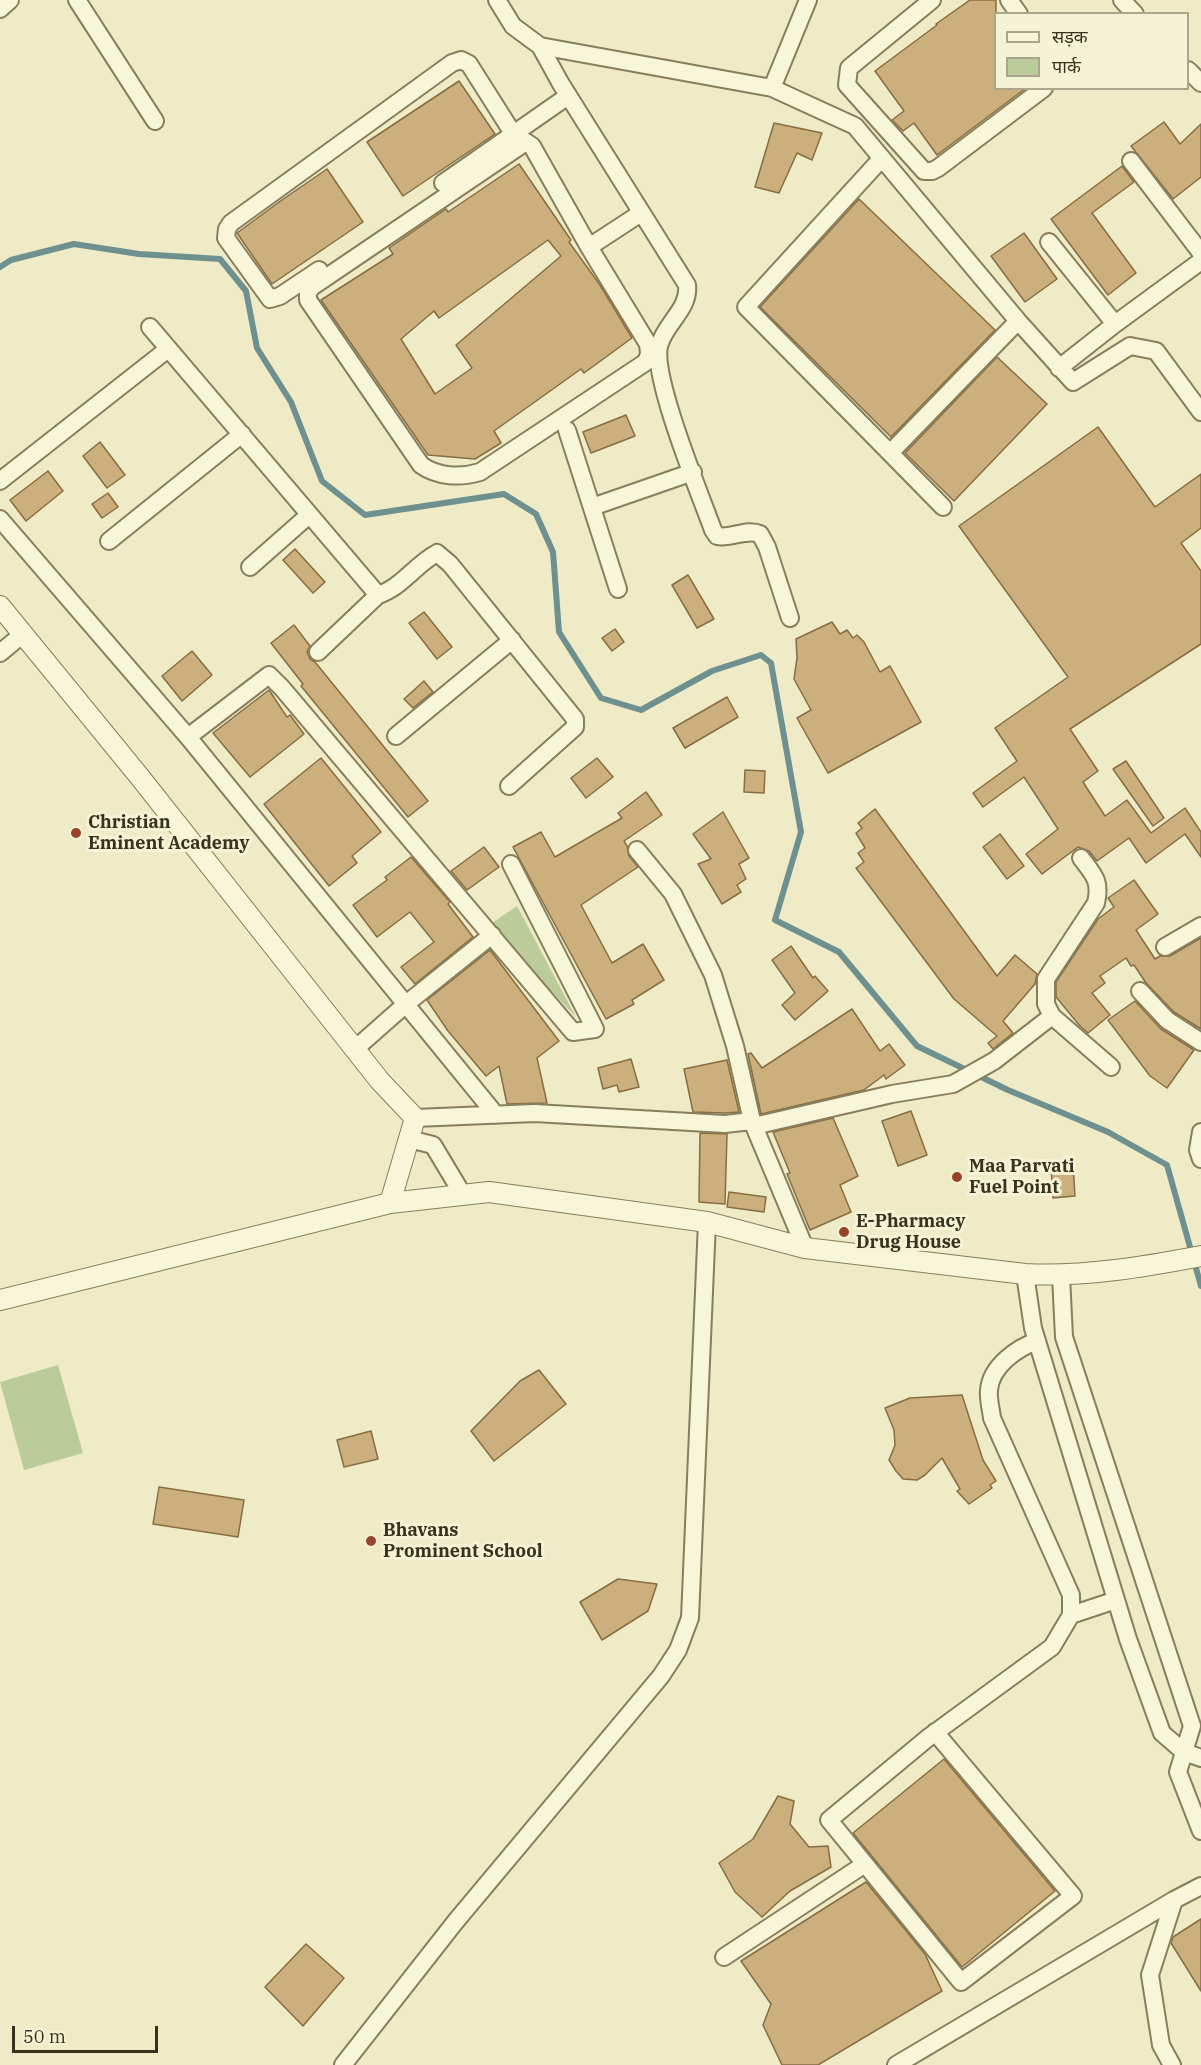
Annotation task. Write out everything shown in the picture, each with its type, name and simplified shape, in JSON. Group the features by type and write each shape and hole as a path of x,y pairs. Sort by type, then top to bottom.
{"street":[{"path":"0,9 10,0"},
{"path":"76,0 155,121"},
{"path":"497,0 513,26 540,46 568,96 687,285 688,295 685,303 659,346 659,369 672,417 717,536 723,537 752,531 760,534 790,618"},
{"path":"772,88 808,0"},
{"path":"932,0 849,68 847,85 918,167 924,171 938,168 1041,90"},
{"path":"1122,0 1133,12"},
{"path":"540,46 772,88 855,126 1072,382 1130,346 1156,351 1201,412"},
{"path":"514,135 469,64 461,60 453,63 231,223 227,229 226,238 270,299 280,296 514,135 568,96"},
{"path":"1189,71 1201,83"},
{"path":"855,126 871,114"},
{"path":"526,142 532,146 589,247 648,344 649,354 646,362 480,472 467,476 429,471 421,465 308,300 308,292 312,287 526,142"},
{"path":"882,158 746,307 943,507"},
{"path":"1131,161 1201,253"},
{"path":"589,247 641,213"},
{"path":"1049,242 1115,324"},
{"path":"1059,368 1201,261"},
{"path":"890,453 1018,321"},
{"path":"150,327 378,595"},
{"path":"0,481 168,349"},
{"path":"567,430 618,589"},
{"path":"109,541 242,434"},
{"path":"592,507 693,472"},
{"path":"250,567 309,515"},
{"path":"0,519 188,737 496,1115"},
{"path":"318,652 378,595 387,593 427,558 437,553 450,564 575,719 575,728 509,786"},
{"path":"0,606 139,776 380,1081 415,1118 535,1113 753,1124 892,1094 953,1084 994,1061 1052,1016"},
{"path":"0,653 23,634"},
{"path":"396,736 512,640"},
{"path":"188,737 269,675 573,1032 595,1029 511,864"},
{"path":"637,850 673,894 713,975 735,1046 753,1124 805,1248"},
{"path":"1081,858 1094,875 1099,889 1095,903 1046,979 1046,1004 1052,1016 1111,1067"},
{"path":"1165,947 1201,926"},
{"path":"355,1049 406,1004 492,935"},
{"path":"1140,991 1167,1020 1201,1042"},
{"path":"390,1203 415,1118"},
{"path":"1201,1132 1198,1150 1201,1159"},
{"path":"409,1139 433,1145 463,1195"},
{"path":"0,1300 390,1203 489,1192 707,1222 805,1248 1025,1274 1061,1276 1146,1266 1201,1256"},
{"path":"342,2065 456,1921 661,1676 678,1650 690,1618 707,1222"},
{"path":"1025,1274 1033,1329 1116,1600 1162,1733 1184,1752 1201,1758"},
{"path":"1061,1276 1064,1337 1192,1726 1178,1772 1201,1831"},
{"path":"935,1732 1073,1896 961,1982 829,1821 935,1732 1052,1647 1071,1615 1071,1595 992,1418 989,1389 994,1373 1020,1347 1037,1341"},
{"path":"1071,1615 1116,1600"},
{"path":"724,1957 865,1864"},
{"path":"896,2065 1201,1886"},
{"path":"1173,2065 1161,2045 1150,1975 1174,1900"}],"green space":[{"path":"517,906 576,1017 489,925"},
{"path":"58,1365 83,1453 24,1470 0,1382"}],"building":[{"path":"970,0 996,0 994,90 1023,90 937,155 914,123 903,131 892,120 904,111 875,71"},
{"path":"459,81 495,134 403,196 367,142"},
{"path":"1164,122 1180,144 1201,124 1201,177 1173,199 1131,146"},
{"path":"774,123 822,133 812,160 797,153 779,193 755,187"},
{"path":"519,164 571,240 569,242 600,285 632,338 584,373 581,369 494,431 501,443 475,459 428,455 321,300 393,254 389,248 446,209 448,212","holes":["548,240 561,256 456,345 472,368 435,394 401,339 434,311 439,318"]},
{"path":"1122,166 1134,182 1092,213 1136,273 1108,295 1051,219"},
{"path":"327,169 363,222 272,284 237,233"},
{"path":"859,199 995,330 891,437 760,307"},
{"path":"1024,233 1057,279 1025,302 991,256"},
{"path":"997,357 1047,404 954,501 905,453"},
{"path":"626,415 635,436 591,453 583,432"},
{"path":"1098,427 1155,507 1201,474 1201,528 1181,543 1201,571 1201,644 1070,729 1098,771 1083,782 1105,816 1127,800 1151,833 1185,808 1201,832 1201,857 1185,834 1146,863 1129,838 1097,861 1089,851 1078,847 1042,874 1026,854 1058,829 1024,777 983,807 973,793 1017,761 995,728 1068,677 959,526"},
{"path":"100,442 125,475 107,488 83,456"},
{"path":"48,471 63,491 26,521 10,500"},
{"path":"108,493 118,507 102,518 92,504"},
{"path":"295,549 325,582 313,593 283,560"},
{"path":"688,575 714,619 697,628 672,585"},
{"path":"424,612 452,647 437,659 409,623"},
{"path":"832,622 840,634 847,630 853,638 857,635 864,642 880,672 890,666 921,722 828,773 797,718 811,710 794,679 797,658 796,639"},
{"path":"294,625 310,646 307,652 310,659 315,662 428,801 408,817 301,686 303,684 271,643"},
{"path":"615,629 624,642 612,651 602,638"},
{"path":"192,651 212,675 182,701 162,676"},
{"path":"424,681 433,692 413,708 404,699"},
{"path":"269,690 287,717 290,715 304,734 250,777 213,733"},
{"path":"727,697 738,717 685,748 673,728"},
{"path":"321,758 381,832 352,856 357,863 329,886 264,804"},
{"path":"597,758 613,777 586,798 571,778"},
{"path":"1126,761 1164,818 1153,826 1113,769"},
{"path":"745,770 765,771 764,793 744,792"},
{"path":"646,792 662,815 624,841 629,856 638,867 581,905 612,963 643,944 664,980 632,1000 634,1004 606,1019 513,847 541,832 555,857 622,818 618,813"},
{"path":"875,809 997,976 1015,955 1037,974 1035,984 1003,1021 1013,1033 993,1049 988,1043 997,1036 954,999 856,868 864,862 858,853 865,848 856,833 862,828 858,823"},
{"path":"723,812 749,858 739,864 746,879 737,885 741,892 722,904 698,864 711,859 693,834"},
{"path":"1000,834 1024,866 1007,879 983,847"},
{"path":"484,847 499,867 467,890 451,871"},
{"path":"411,857 450,902 448,904 473,937 415,984 401,967 434,942 410,912 377,937 353,905 387,880 385,877"},
{"path":"1134,880 1158,914 1136,930 1155,959 1160,956 1170,956 1201,938 1201,1029 1174,1012 1126,958 1100,976 1105,983 1092,993 1110,1015 1088,1033 1056,997 1056,982 1098,919 1114,907 1108,898"},
{"path":"791,946 813,978 815,976 828,991 795,1020 782,1005 795,993 772,960"},
{"path":"490,950 559,1041 537,1058 547,1103 507,1104 499,1066 486,1076 448,1031 427,1000"},
{"path":"1135,1001 1161,1029 1194,1050 1167,1088 1150,1076 1108,1020"},
{"path":"852,1009 880,1051 889,1044 905,1065 886,1079 884,1075 864,1090 761,1114 748,1054 751,1053 762,1068"},
{"path":"631,1059 639,1087 619,1092 617,1085 603,1089 598,1068"},
{"path":"727,1060 739,1112 693,1112 684,1069"},
{"path":"911,1111 927,1155 898,1166 882,1121"},
{"path":"833,1118 858,1176 840,1185 851,1212 810,1230 773,1132"},
{"path":"700,1133 727,1134 725,1204 699,1202"},
{"path":"1073,1165 1075,1196 1053,1198 1051,1167"},
{"path":"729,1192 766,1197 764,1212 727,1207"},
{"path":"539,1370 566,1404 494,1461 471,1431 520,1381"},
{"path":"962,1395 983,1460 996,1481 990,1485 992,1488 969,1504 957,1491 960,1489 942,1458 917,1480 903,1479 896,1471 889,1460 895,1445 894,1430 885,1408 910,1398"},
{"path":"371,1431 378,1459 344,1467 337,1440"},
{"path":"159,1487 244,1500 238,1537 153,1524"},
{"path":"618,1579 657,1584 648,1611 602,1640 580,1602"},
{"path":"944,1759 1055,1891 962,1967 853,1833"},
{"path":"778,1796 794,1801 790,1824 809,1847 828,1846 831,1867 790,1891 762,1917 735,1892 719,1863 753,1839"},
{"path":"866,1882 925,1954 942,1991 818,2065 782,2065 763,2025 771,2004 741,1961"},
{"path":"1201,1919 1201,1991 1171,1943 1173,1937"},
{"path":"306,1944 344,1978 303,2026 265,1987"}],"waterway":[{"path":"0,267 11,260 74,244 139,254 220,259 246,291 257,348 291,402 322,481 365,515 504,494 536,514 553,552 559,632 601,698 641,710 712,671 761,655 771,663 801,832 775,920 839,952 917,1046 1008,1090 1108,1132 1167,1165 1201,1286"}],"place":[{"name":"Christian Eminent Academy","path":"76,833"},
{"name":"Maa Parvati Fuel Point","path":"957,1177"},
{"name":"E-Pharmacy Drug House","path":"844,1232"},
{"name":"Bhavans Prominent School","path":"371,1541"}]}
